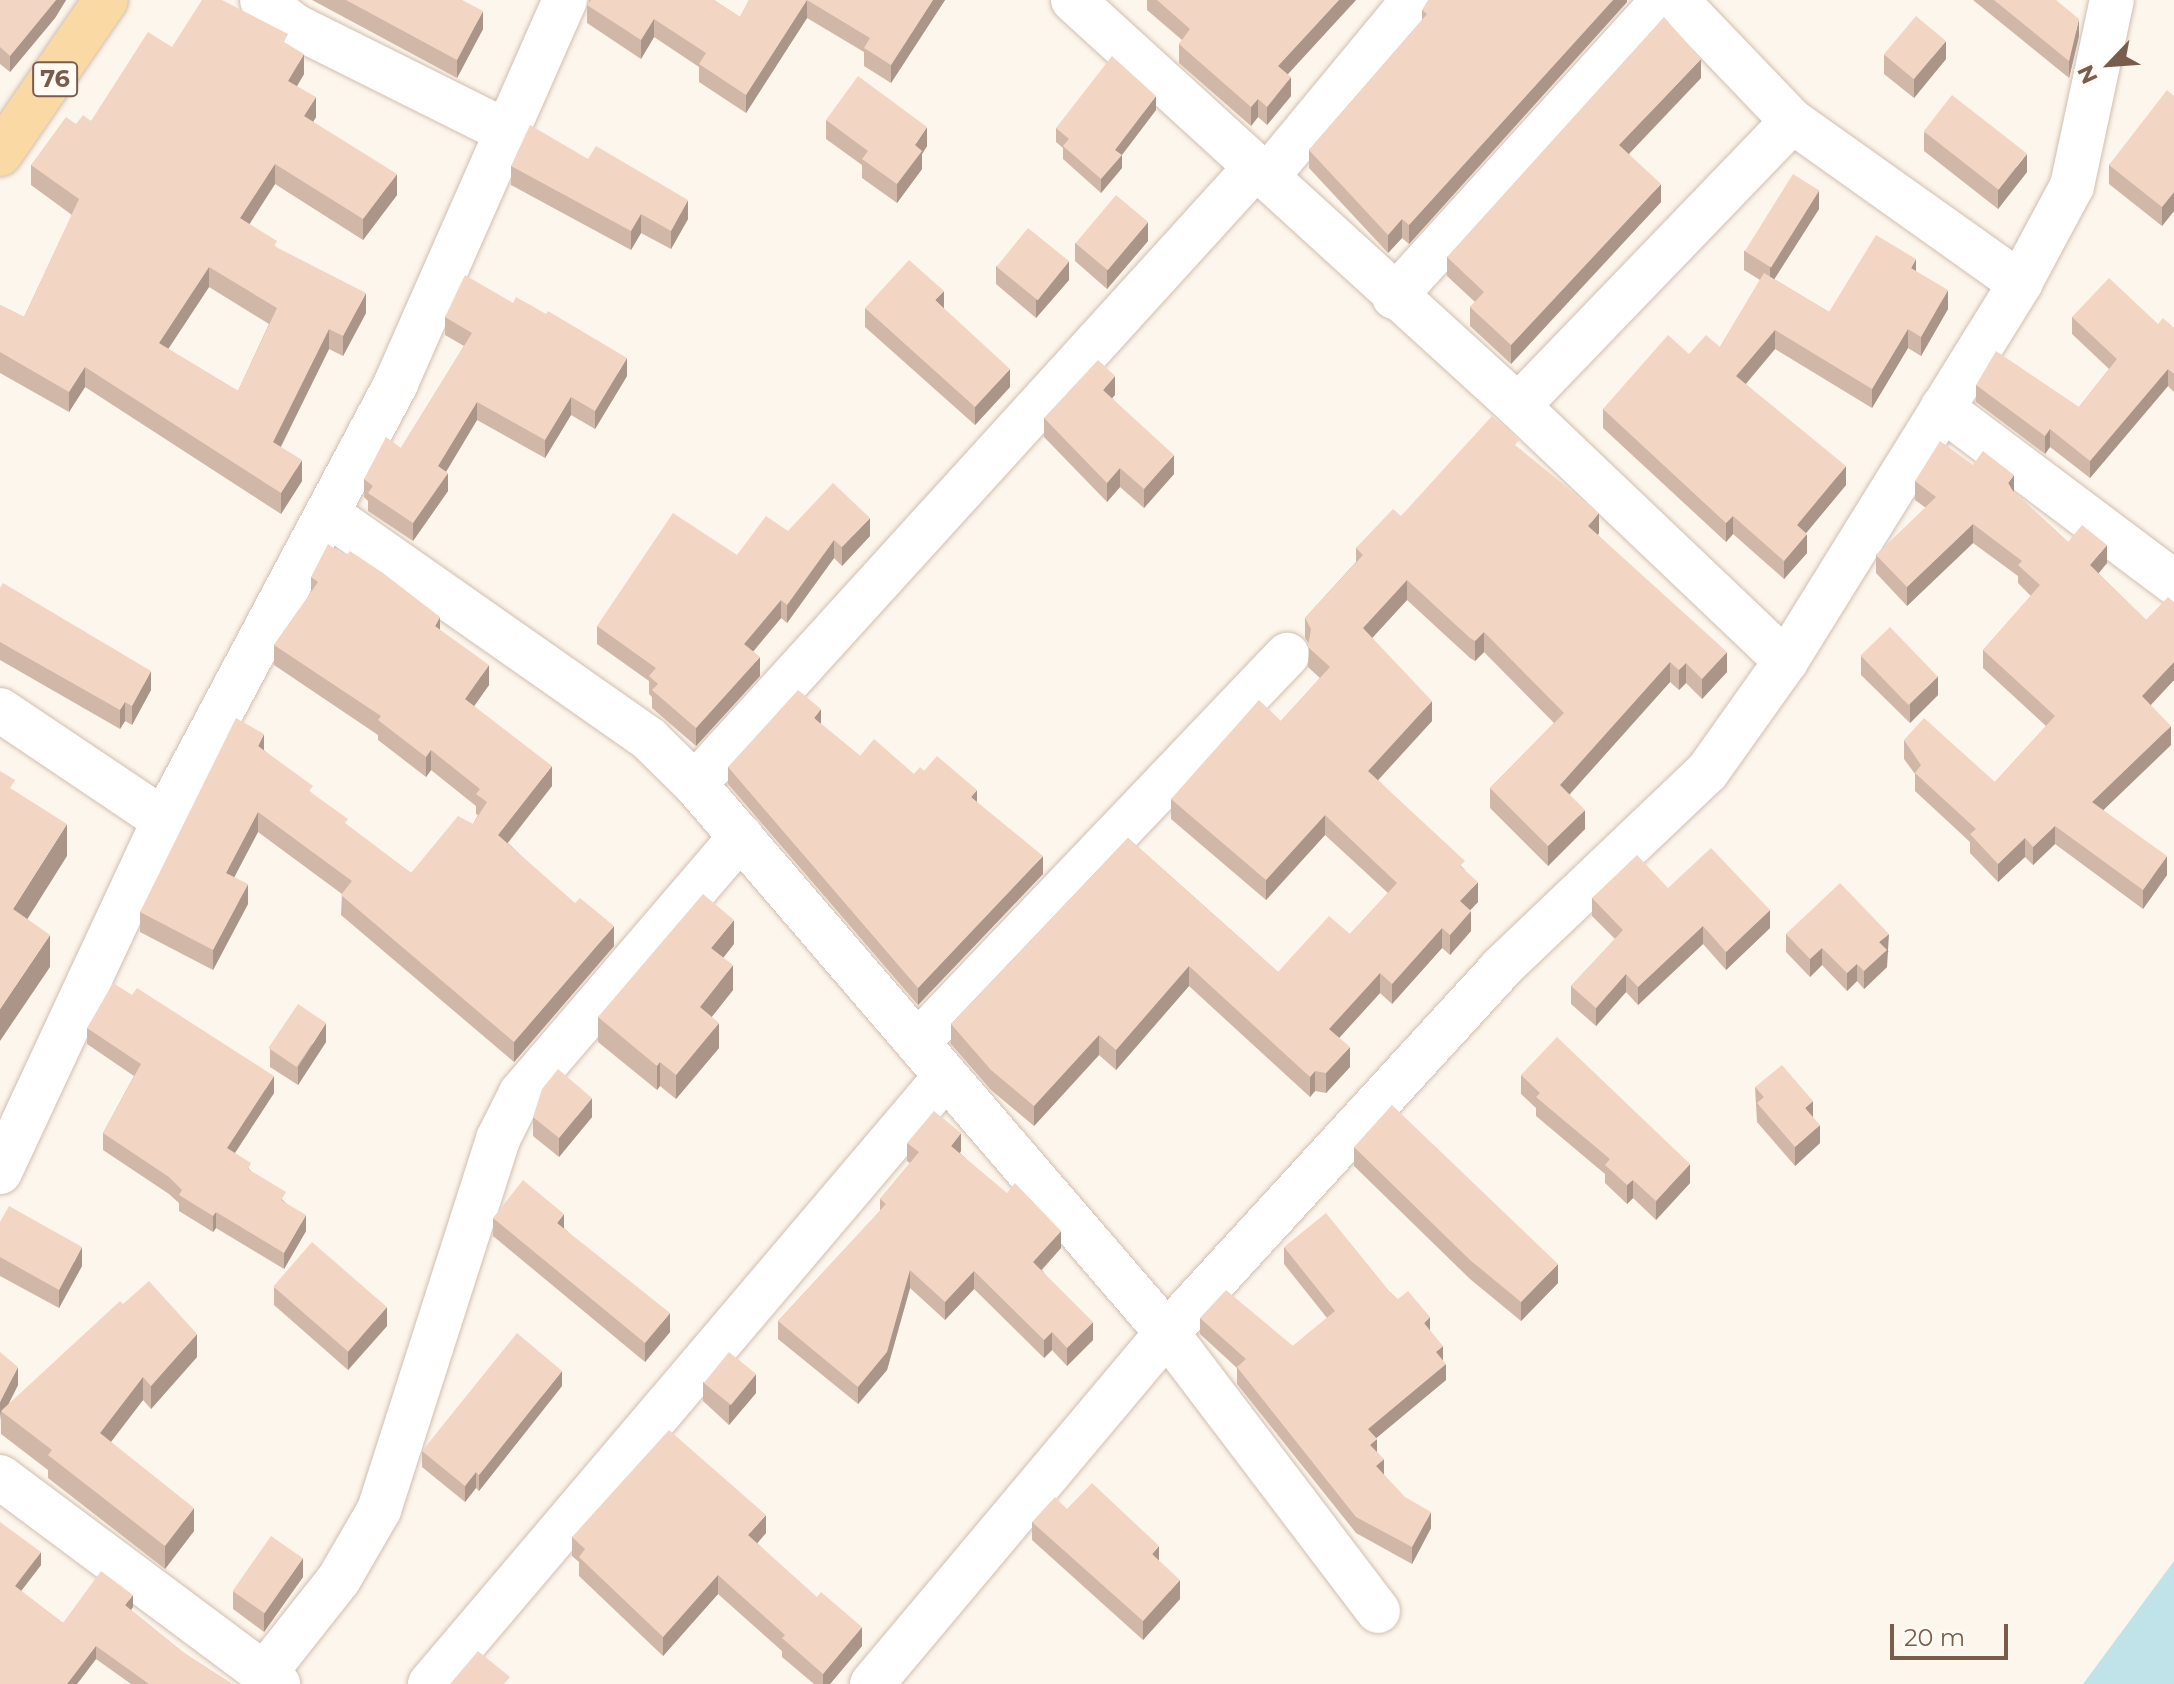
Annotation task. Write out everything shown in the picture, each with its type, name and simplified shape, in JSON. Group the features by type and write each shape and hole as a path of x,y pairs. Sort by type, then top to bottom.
{"main road":[{"name":"76","path":"0,154 106,0"}],"street":[{"path":"262,0 295,26 508,132"},
{"path":"0,1172 164,820 396,383 565,0"},
{"path":"1073,0 1394,297 1518,406 1786,661"},
{"path":"695,784 1261,173 1413,0"},
{"path":"1394,297 1663,0"},
{"path":"1676,0 1792,121 2020,283"},
{"path":"872,1684 1167,1333 1501,968 1707,772 1786,661 2020,283 2072,186 2112,0"},
{"path":"1518,406 1792,121"},
{"path":"1942,408 2174,582"},
{"path":"328,514 649,739 695,784 1167,1333 1378,1611"},
{"path":"918,1042 1287,655"},
{"path":"0,710 164,820"},
{"path":"0,1477 271,1679 339,1579 379,1510 498,1139 521,1093 741,836"},
{"path":"430,1684 946,1076"}],"water":[{"path":"2174,1561 2174,1684 2083,1684"}],"building":[{"path":"0,0 56,0 10,56 0,47"},
{"path":"202,0 222,0 288,34 284,42 304,54 288,81 316,97 304,116 397,174 363,219 275,164 240,218 277,241 274,246 366,293 343,336 329,329 273,442 302,460 281,493 85,367 69,392 0,352 0,305 24,317 79,199 31,165 66,117 76,124 83,115 91,121 148,32 172,47","holes":["209,267 277,308 238,391 159,343"]},
{"path":"346,0 462,0 483,11 457,60"},
{"path":"591,0 714,0 740,17 749,0 807,0 746,95 699,64 706,53 654,19 641,40 587,5"},
{"path":"807,0 933,0 891,65 864,48 870,38"},
{"path":"1157,0 1339,0 1278,66 1291,77 1267,107 1258,99 1251,107 1179,44 1190,29"},
{"path":"1428,0 1613,0 1409,225 1402,219 1388,235 1309,150 1427,14 1422,10"},
{"path":"1994,0 2056,0 2079,19 2069,61"},
{"path":"1916,16 1946,41 1914,79 1884,54"},
{"path":"1664,17 1701,59 1619,145 1661,184 1511,345 1470,307 1484,292 1447,257"},
{"path":"1112,56 1156,96 1115,150 1122,155 1101,179 1063,146 1069,139 1056,128"},
{"path":"858,76 927,127 915,145 922,151 897,184 862,159 868,151 826,120"},
{"path":"2167,90 2174,96 2174,192 2162,207 2109,165"},
{"path":"1952,95 2027,153 1999,190 1924,131"},
{"path":"530,125 588,159 596,146 688,200 671,231 641,214 631,231 511,166"},
{"path":"1793,174 1819,190 1771,268 1745,251"},
{"path":"1116,195 1148,222 1108,270 1076,243"},
{"path":"1028,228 1069,261 1038,300 997,267"},
{"path":"1876,235 1916,259 1911,268 1948,290 1921,337 1908,329 1872,389 1775,330 1736,376 1846,466 1797,525 1807,534 1784,561 1733,516 1726,523 1603,409 1668,335 1689,354 1706,335 1720,347 1764,273 1829,312"},
{"path":"909,260 944,291 935,300 1010,369 975,407 865,308"},
{"path":"465,275 513,303 516,297 546,314 548,311 627,358 595,411 571,397 545,440 477,402 438,466 448,473 413,523 368,493 373,486 364,479 386,437 401,448 472,333 445,317"},
{"path":"2109,278 2158,324 2163,318 2174,328 2174,374 2168,369 2090,461 2050,429 2045,436 1976,385 1996,351 2079,407 2117,359 2072,317"},
{"path":"1098,360 1115,376 1103,390 1174,455 1144,489 1120,468 1107,483 1044,418"},
{"path":"1492,416 1520,439 1515,445 1599,513 1588,526 1727,652 1702,679 1686,663 1679,670 1670,662 1560,785 1585,810 1548,846 1490,788 1564,713 1484,632 1475,641 1470,638 1407,580 1363,628 1432,701 1368,771 1465,861 1460,866 1478,882 1460,901 1471,911 1450,935 1442,928 1392,984 1380,973 1329,1029 1350,1047 1326,1073 1315,1071 1310,1077 1189,966 1116,1050 1099,1035 1034,1106 991,1070 951,1024 1128,838 1278,972 1329,916 1350,934 1397,883 1325,815 1266,880 1171,799 1259,700 1281,721 1330,667 1308,647 1311,629 1305,618 1363,555 1356,548 1393,509 1401,516"},
{"path":"1940,441 1973,465 1983,451 2014,475 2008,483 2012,490 2068,542 2082,525 2107,545 2090,565 2146,620 2168,597 2174,602 2174,662 2142,696 2171,726 2092,802 2167,856 2143,890 2055,826 2033,847 2025,838 1998,864 1970,834 1976,829 1915,773 1921,765 1904,740 1924,718 1995,782 2055,716 1983,650 2040,585 2018,565 2022,561 1973,524 1907,587 1876,555 1936,497 1915,481"},
{"path":"833,483 870,518 842,547 834,540 787,605 781,600 744,644 760,657 696,728 652,690 658,684 649,676 656,668 597,626 673,513 737,555 766,516 788,531"},
{"path":"328,544 346,556 350,551 383,573 440,617 435,626 489,665 465,699 552,766 498,835 575,903 580,898 614,926 514,1042 341,895 352,881 258,812 226,873 248,884 213,950 140,912 236,718 264,734 258,746 313,786 309,791 348,819 345,823 411,873 458,816 473,824 487,802 476,794 480,789 431,750 426,757 378,720 381,716 274,645 318,582 311,577"},
{"path":"3,583 151,671 132,706 125,702 120,710 0,642 0,588"},
{"path":"1890,627 1938,677 1908,705 1861,655"},
{"path":"798,690 821,709 814,718 860,756 874,739 914,774 920,767 924,771 937,756 977,790 971,797 1043,856 918,988 728,767"},
{"path":"0,771 15,780 10,788 67,824 13,909 50,935 0,1009"},
{"path":"1711,848 1770,910 1726,952 1703,926 1638,987 1626,974 1596,1008 1571,986 1623,930 1592,898 1637,855 1668,888"},
{"path":"1840,883 1889,934 1879,942 1887,950 1864,971 1857,964 1847,973 1822,948 1810,959 1786,934"},
{"path":"703,894 734,920 711,948 733,965 700,1007 719,1023 676,1075 660,1062 657,1066 598,1017"},
{"path":"113,983 132,995 137,988 274,1076 227,1148 251,1163 248,1169 286,1192 281,1200 306,1215 284,1253 216,1212 213,1216 179,1195 182,1190 169,1177 103,1133 141,1064 87,1028"},
{"path":"298,1004 326,1023 297,1067 268,1048"},
{"path":"1557,1037 1690,1164 1656,1201 1633,1180 1627,1185 1605,1165 1610,1159 1536,1097 1540,1093 1521,1075"},
{"path":"1782,1065 1813,1101 1805,1108 1820,1125 1795,1147 1757,1103 1764,1097 1755,1087"},
{"path":"558,1069 592,1098 559,1138 533,1117 542,1089"},
{"path":"1392,1105 1558,1264 1521,1302 1470,1260 1354,1147"},
{"path":"934,1111 961,1133 951,1146 1007,1193 1015,1183 1061,1231 1033,1262 1093,1322 1067,1348 1052,1332 1044,1340 974,1271 945,1302 910,1270 887,1352 858,1387 778,1321 886,1204 880,1199 919,1152 907,1143"},
{"path":"523,1180 564,1214 557,1223 670,1313 645,1343 493,1218"},
{"path":"9,1206 82,1247 59,1290 0,1257 0,1222"},
{"path":"1326,1213 1390,1292 1398,1299 1408,1291 1430,1317 1424,1323 1443,1346 1436,1352 1446,1364 1368,1429 1377,1439 1370,1445 1384,1459 1376,1466 1405,1497 1431,1512 1412,1547 1356,1517 1237,1367 1246,1359 1200,1318 1226,1290 1293,1346 1335,1311 1284,1247"},
{"path":"312,1242 387,1307 348,1351 273,1287"},
{"path":"149,1281 197,1334 151,1386 143,1377 100,1433 194,1508 165,1546 48,1455 52,1450 1,1411 120,1301 123,1304"},
{"path":"517,1333 562,1371 479,1475 476,1472 465,1486 422,1451"},
{"path":"0,1352 18,1367 0,1402"},
{"path":"729,1352 756,1374 731,1405 704,1383"},
{"path":"669,1430 766,1515 748,1535 817,1597 821,1592 862,1627 823,1674 718,1575 663,1637 579,1557 585,1549 572,1537"},
{"path":"1092,1483 1159,1546 1152,1554 1180,1580 1143,1621 1032,1522 1055,1497 1067,1509"},
{"path":"0,1522 41,1552 15,1586 63,1623 101,1571 133,1595 125,1605 184,1653 232,1684 149,1684 96,1646 67,1684 0,1684"},
{"path":"271,1536 303,1558 265,1613 233,1591"},
{"path":"478,1651 510,1677 504,1684 450,1684"}]}
